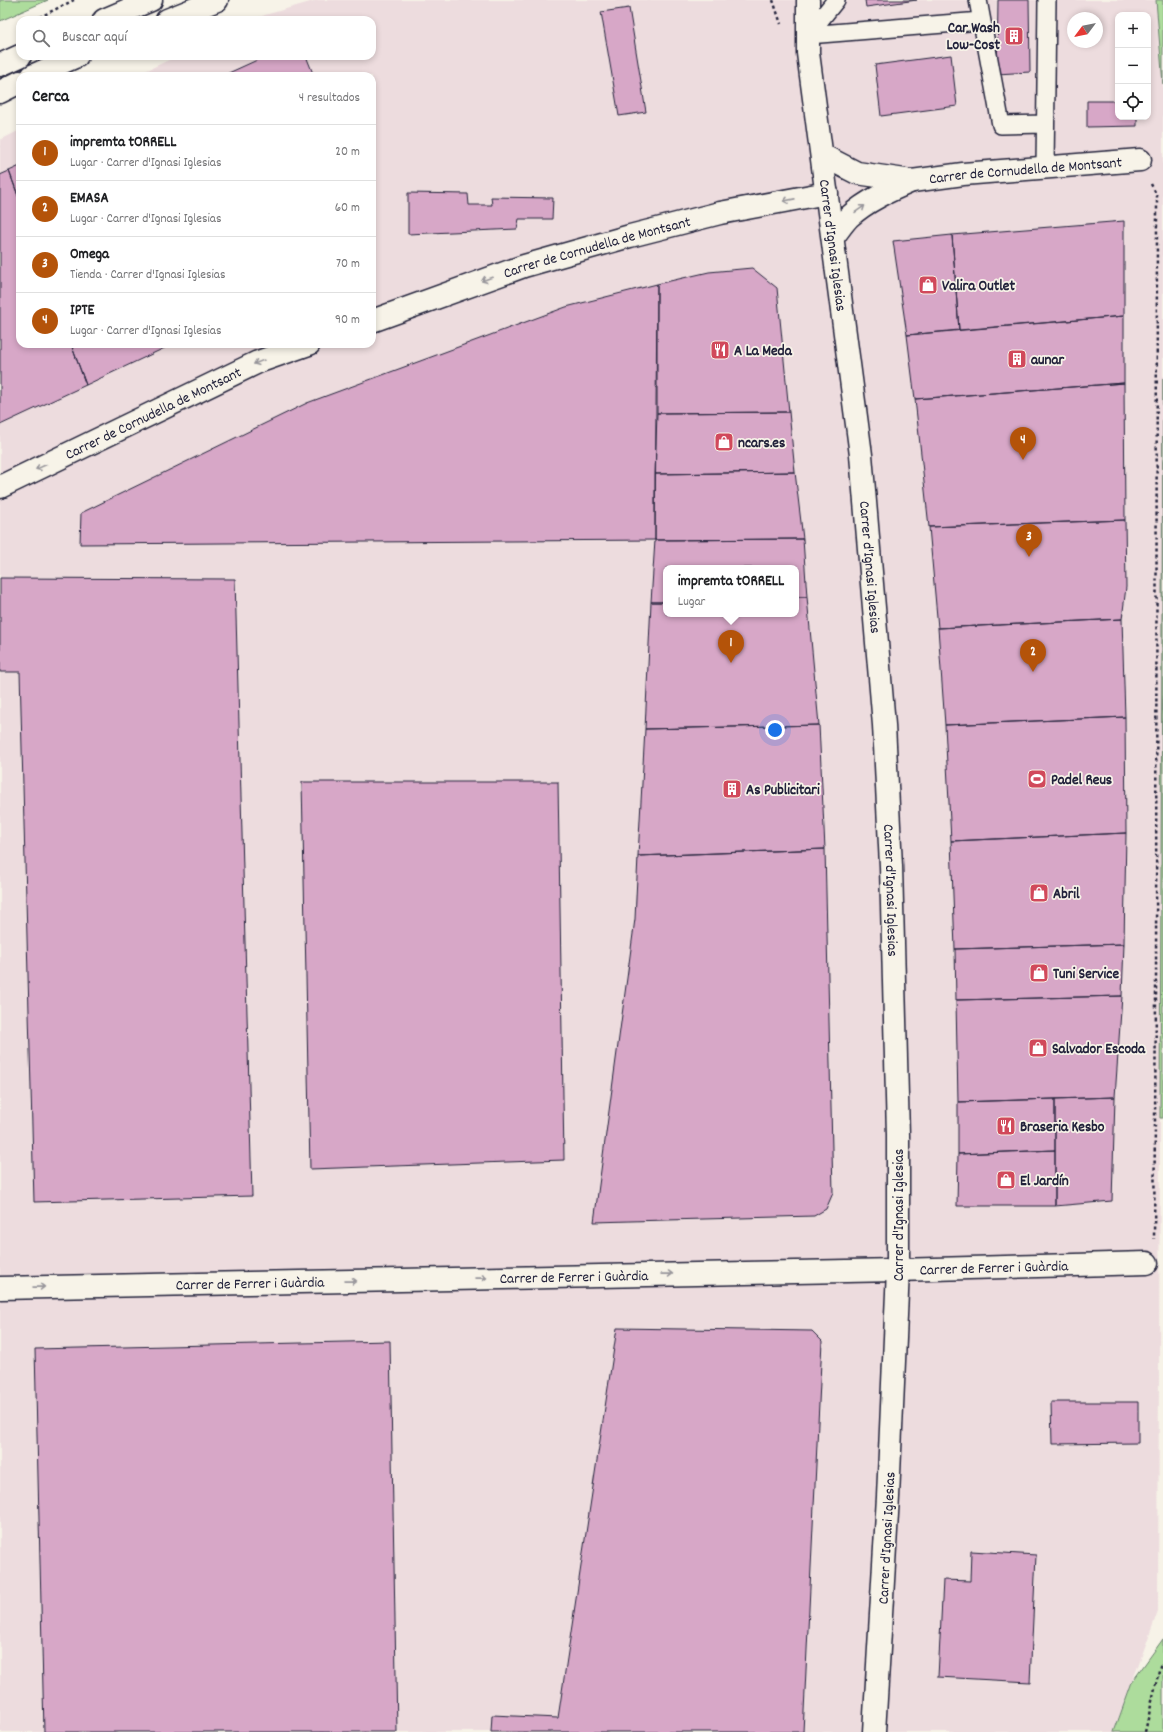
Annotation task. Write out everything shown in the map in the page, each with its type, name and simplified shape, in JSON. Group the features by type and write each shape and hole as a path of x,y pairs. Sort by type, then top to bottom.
{"street":[{"path":"113,16 151,0"},
{"path":"177,16 217,0"},
{"name":"Carrer d'Ignasi Iglesias","path":"791,0 808,44"},
{"name":"Carrer d'Ignasi Iglesias","path":"808,0 808,44 861,455 884,725 891,866 896,1002 898,1270 888,1497 874,1732"},
{"path":"0,65 16,58"},
{"path":"41,72 68,60"},
{"path":"0,92 16,84"},
{"name":"Carrer de Cornudella de Montsant","path":"822,155 857,173 912,181"},
{"name":"Carrer de Cornudella de Montsant","path":"833,237 849,217 863,206 893,189 912,181 963,174 1140,160"},
{"name":"Carrer de Cornudella de Montsant","path":"376,320 524,266 622,238 720,213 827,193"},
{"name":"Carrer de Cornudella de Montsant","path":"0,487 258,362 297,348"},
{"name":"Carrer de Ferrer i Guàrdia","path":"0,1288 898,1270 1147,1263"}],"lane":[{"path":"808,44 836,0"},
{"path":"978,0 1001,125 1045,124"},
{"path":"1045,167 1047,0"},
{"path":"808,44 981,22"}],"path":[{"path":"42,16 74,0"},
{"path":"1140,160 1157,196 1155,1236 1147,1263"},
{"path":"1145,1732 1160,1666 1163,1662"}],"shaded area":[{"path":"317,0 1163,0 1158,1611 1114,1732 0,1732 0,140 16,132 16,348 376,348 376,72 143,72 169,60 376,60 376,16 263,16"}],"green space":[{"path":"0,0 48,0 0,21"},
{"path":"1156,0 1163,0 1163,84"},
{"path":"1163,378 1163,1118 1160,1118"},
{"path":"1163,1639 1163,1732 1114,1732 1132,1682"}],"building":[{"path":"865,0 917,0 866,7"},
{"name":"Car Wash Low-Cost","path":"998,0 1029,0 1030,72 997,74"},
{"path":"629,8 646,112 619,116 601,12"},
{"path":"951,55 957,106 881,116 875,65"},
{"path":"257,60 308,60 312,72 231,72"},
{"path":"1087,101 1115,101 1115,120 1137,120 1137,126 1087,127"},
{"path":"16,168 16,190 9,171"},
{"path":"9,171 16,190 16,348 72,348 86,385 0,425 0,175"},
{"path":"408,193 468,194 469,205 492,205 491,197 553,198 552,219 519,219 517,229 408,234"},
{"path":"1124,221 1124,316 959,330 952,235"},
{"name":"Valira Outlet","path":"952,235 959,330 907,335 893,241"},
{"name":"A La Meda","path":"752,268 777,288 789,412 657,413 657,284 709,272"},
{"path":"657,284 655,540 80,544 81,513 307,403 566,307"},
{"name":"aunar","path":"1124,316 1124,383 915,399 907,335"},
{"path":"72,348 165,348 86,385"},
{"path":"1124,383 1125,520 929,527 915,399"},
{"name":"ncars.es","path":"789,412 795,472 655,474 657,413"},
{"path":"795,472 803,539 655,540 655,474"},
{"path":"1125,520 1126,587 1122,619 938,628 929,527"},
{"path":"803,539 807,597 799,597 799,565 663,565 663,602 651,602 655,540"},
{"path":"0,578 235,579 252,1196 34,1202 20,672 0,672"},
{"path":"799,597 807,597 819,725 645,729 651,602 663,602 663,617 799,617"},
{"path":"1122,619 1125,717 945,725 938,628"},
{"name":"Padel Reus","path":"1125,717 1126,833 951,841 945,725"},
{"name":"As Publicitari","path":"819,725 825,849 638,856 645,729"},
{"path":"302,782 558,782 564,1160 310,1169"},
{"name":"Abril","path":"1126,833 1124,944 955,949 951,841"},
{"path":"825,849 833,1193 826,1209 814,1216 594,1222 635,919 638,856"},
{"name":"Tuni Service","path":"1124,944 1122,996 956,1000 955,949"},
{"name":"Salvador Escoda","path":"1122,996 1115,1097 958,1102 956,1000"},
{"path":"1115,1097 1112,1201 1055,1206 1055,1099"},
{"name":"Braseria Kesbo","path":"1055,1099 1055,1150 958,1154 958,1102"},
{"name":"El Jardín","path":"1055,1150 1055,1206 957,1206 958,1154"},
{"path":"617,1328 812,1331 822,1341 803,1732 491,1732 492,1715 558,1718"},
{"path":"390,1341 397,1732 44,1732 35,1349"},
{"path":"1051,1402 1138,1402 1138,1443 1052,1444"},
{"path":"971,1551 1036,1555 1030,1682 938,1677 943,1580 970,1581"}],"place":[{"name":"Car Wash Low-Cost","path":"1014,36"},
{"name":"Valira Outlet","path":"928,285"},
{"name":"A La Meda","path":"720,350"},
{"name":"aunar","path":"1017,359"},
{"name":"ncars.es","path":"724,442"},
{"name":"IPTE","path":"1023,460"},
{"name":"Omega","path":"1029,557"},
{"name":"impremta tORRELL","path":"731,663"},
{"name":"EMASA","path":"1033,672"},
{"name":"Padel Reus","path":"1037,779"},
{"name":"As Publicitari","path":"732,789"},
{"name":"Abril","path":"1039,893"},
{"name":"Tuni Service","path":"1039,973"},
{"name":"Salvador Escoda","path":"1038,1048"},
{"name":"Braseria Kesbo","path":"1006,1126"},
{"name":"El Jardín","path":"1006,1180"}]}
